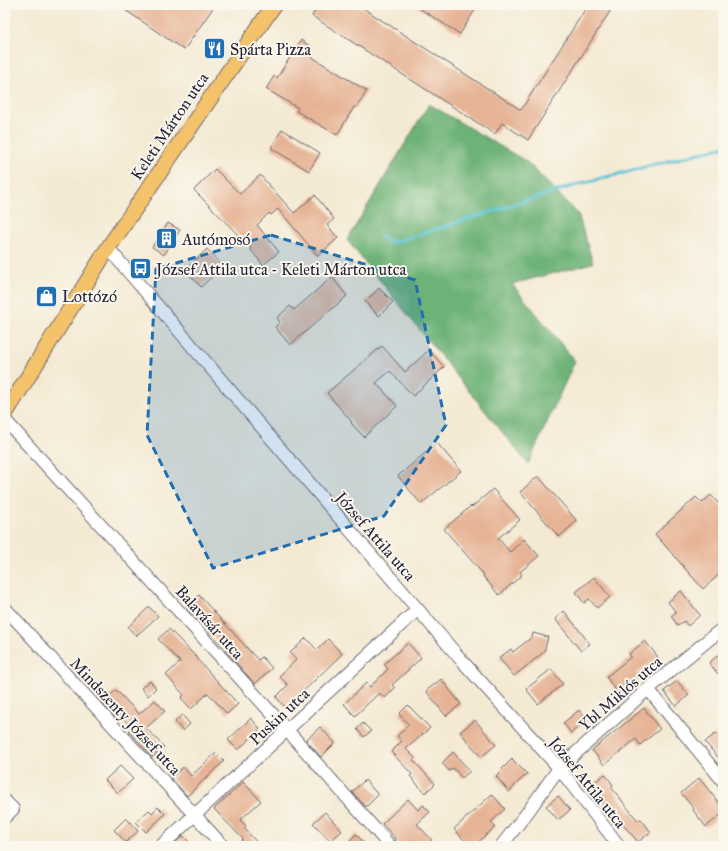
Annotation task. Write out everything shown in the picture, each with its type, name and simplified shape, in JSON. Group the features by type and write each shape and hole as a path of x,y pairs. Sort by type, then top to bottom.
{"main road":[{"name":"Keleti Márton utca","path":"5,414 108,248 274,5"}],"street":[{"name":"József Attila utca","path":"108,248 463,662 559,768 619,846"},
{"name":"Balavásár utca","path":"5,420 287,730 390,846"},
{"name":"Mindszenty József utca","path":"5,608 223,846"},
{"name":"Puskin utca","path":"161,846 418,609"},
{"name":"Ybl Miklós utca","path":"501,846 559,768 648,688 723,628"},
{"path":"648,688 723,781"},
{"path":"5,801 13,809 5,817"}],"highlighted area":[{"path":"271,235 415,280 446,425 384,516 213,568 147,435 156,269"}],"green space":[{"path":"429,104 527,162 578,214 593,263 512,284 575,361 528,464 347,240"}],"building":[{"path":"118,5 215,5 184,50"},
{"path":"319,5 358,5 521,110 588,5 614,5 528,140 502,123 495,134 312,16"},
{"path":"414,5 478,5 460,34"},
{"path":"301,40 311,47 307,54 367,91 356,108 354,107 337,135 296,111 298,108 266,89 274,76 277,78"},
{"path":"282,129 320,153 309,171 271,148"},
{"path":"215,169 240,194 260,175 294,213 315,195 334,219 327,225 338,238 318,256 278,209 271,215 269,213 257,225 279,252 263,265 250,249 251,248 194,190"},
{"name":"Autómosó","path":"168,223 180,230 164,255 152,247"},
{"path":"207,249 223,266 201,287 185,270"},
{"path":"332,277 347,296 290,345 275,327 280,322 277,318 290,306 294,310"},
{"path":"379,288 393,302 379,316 365,302"},
{"path":"382,346 405,372 429,350 444,367 413,396 390,371 376,383 397,406 364,437 327,393"},
{"path":"437,443 461,471 421,504 398,476"},
{"path":"538,476 577,521 559,537 520,492"},
{"path":"493,489 520,520 498,538 510,552 524,539 539,556 520,572 522,575 499,595 483,576 484,575 444,529"},
{"path":"711,495 723,509 723,571 703,589 655,534 696,497 702,503"},
{"path":"594,577 610,597 597,608 589,599 584,603 576,592"},
{"path":"681,591 700,615 688,626 684,621 678,626 671,616 676,612 668,602"},
{"path":"199,595 258,660 262,657 272,668 255,684 186,607"},
{"path":"149,607 158,616 136,636 128,627"},
{"path":"564,611 590,644 581,651 555,619"},
{"path":"169,629 238,704 227,714 208,693 191,709 181,698 184,695 166,675 180,662 158,639"},
{"path":"533,633 548,637 544,652 514,676 499,658 511,649 513,652 532,637"},
{"path":"306,638 317,650 328,639 342,654 286,708 276,697 288,685 279,676 296,660 290,653"},
{"path":"645,641 658,657 636,674 638,677 618,693 606,677 631,657 629,654"},
{"path":"408,643 421,658 392,685 395,688 385,698 379,693 355,716 344,704 366,683 370,687 388,669 384,664"},
{"path":"723,651 723,680 709,663"},
{"path":"551,669 563,684 538,704 526,689"},
{"path":"441,679 461,704 446,716 426,691"},
{"path":"150,681 156,688 148,696 141,688"},
{"path":"677,681 689,695 676,706 664,691"},
{"path":"116,690 139,714 155,700 165,711 146,728 164,747 152,757 129,731 132,728 119,714 116,718 102,703"},
{"path":"408,705 430,728 406,749 415,758 413,760 435,784 425,793 410,776 412,774 391,752 402,741 397,736 409,725 399,714"},
{"path":"644,708 660,729 640,745 636,739 604,765 592,750"},
{"path":"579,710 587,720 571,733 563,723"},
{"path":"182,715 190,724 183,731 175,722"},
{"path":"251,718 260,729 238,750 228,740"},
{"path":"475,720 496,745 481,757 460,732"},
{"path":"363,723 371,731 364,737 357,729"},
{"path":"320,727 335,743 321,757 306,740"},
{"path":"716,733 723,742 723,763 705,742"},
{"path":"453,752 470,771 462,778 453,768 449,771 442,763"},
{"path":"216,753 224,761 187,796 171,778 183,767 191,776"},
{"path":"512,759 527,774 509,792 496,776"},
{"path":"120,766 133,779 118,793 105,780"},
{"path":"605,774 613,785 611,787 638,821 641,819 651,832 638,842 590,786"},
{"path":"699,778 723,808 723,813 706,827 681,793"},
{"path":"365,780 378,795 366,807 352,792"},
{"path":"243,782 261,801 240,820 246,826 244,828 260,846 245,846 241,842 243,839 214,809"},
{"path":"492,794 505,809 491,822 495,827 474,846 459,846 465,841 454,829"},
{"path":"558,796 570,810 558,820 546,806"},
{"path":"408,799 418,810 423,805 430,812 417,824 432,840 426,846 400,846 395,840 396,839 382,824"},
{"path":"158,807 165,814 146,832 136,822 149,810 152,813"},
{"path":"325,812 342,831 330,841 313,823"},
{"path":"126,818 138,831 126,842 114,830"},
{"path":"356,834 367,846 344,846"},
{"path":"183,836 193,846 172,846"}],"waterway":[{"path":"381,237 388,242 398,241 576,185 723,147"}],"place":[{"name":"Spárta Pizza","path":"215,49"},
{"name":"Autómosó","path":"166,239"},
{"name":"József Attila utca - Keleti Márton utca","path":"140,269"},
{"name":"Lottózó","path":"47,296"}]}
